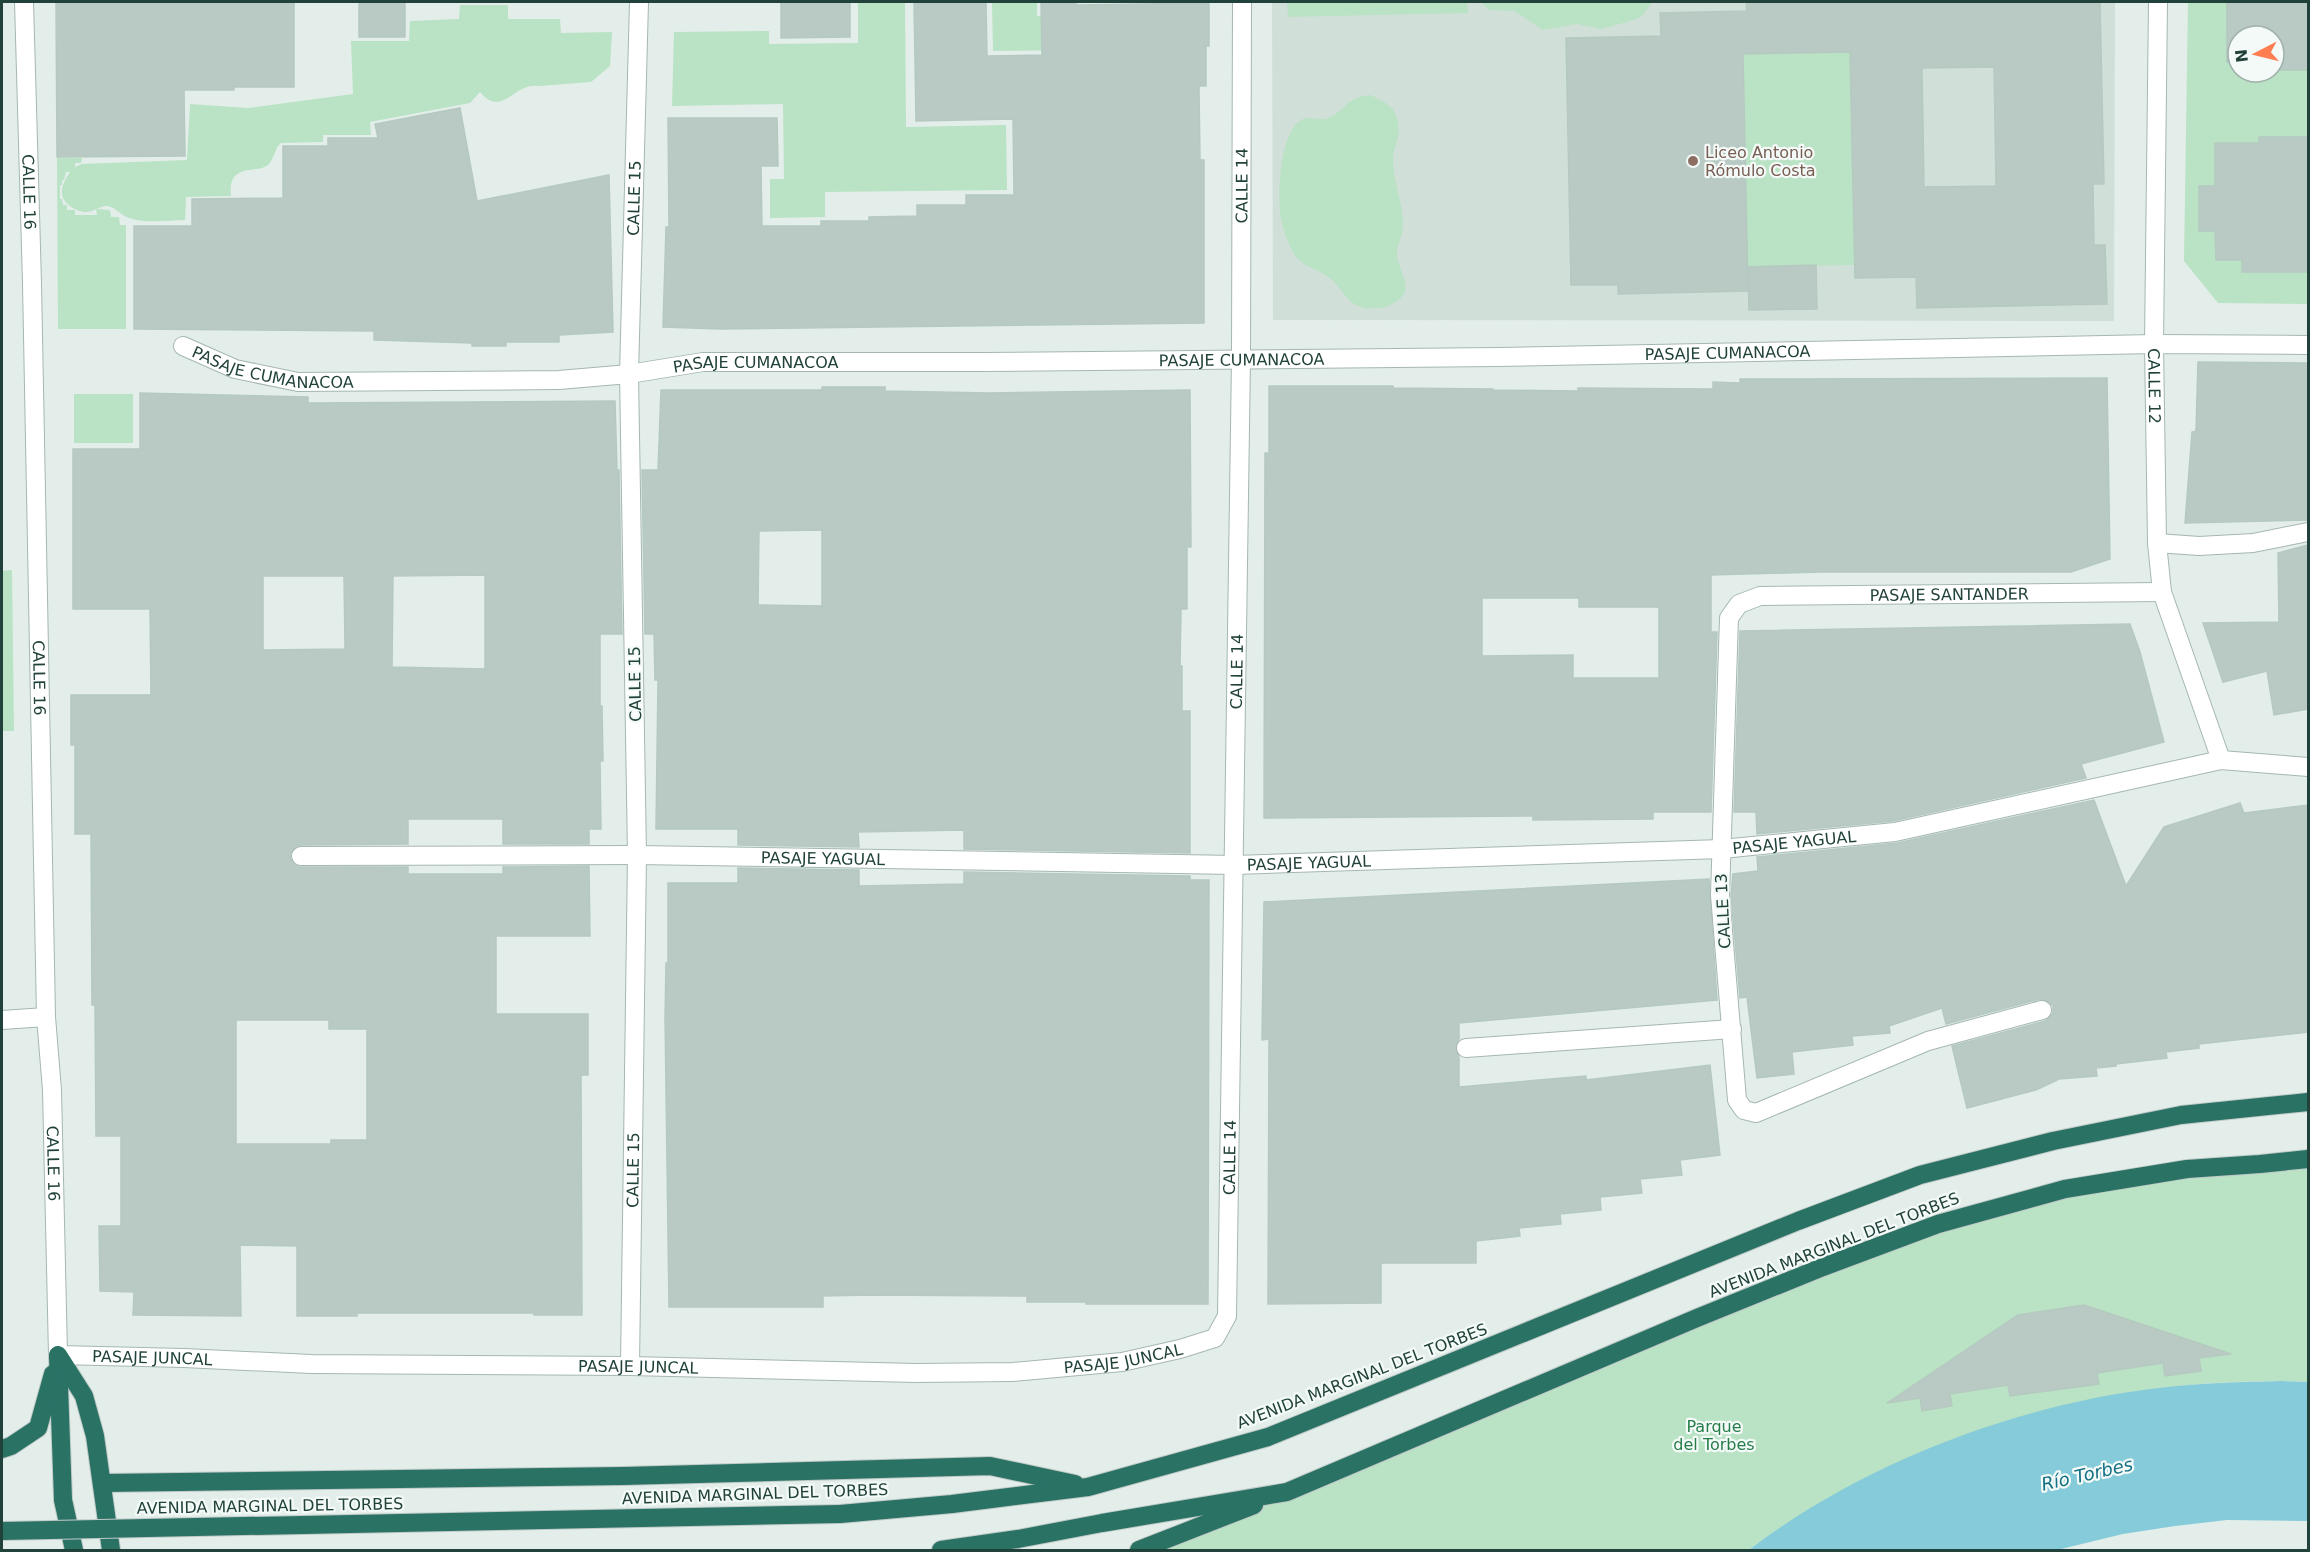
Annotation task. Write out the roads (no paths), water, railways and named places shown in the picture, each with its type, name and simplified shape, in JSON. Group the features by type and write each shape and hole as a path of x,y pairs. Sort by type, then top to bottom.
{"highway":[{"name":"AVENIDA MARGINAL DEL TORBES","path":"2,1531 840,1514 952,1504 1088,1487 1268,1437 1798,1221 1920,1175 2053,1141 2181,1115 2308,1102"},
{"name":"AVENIDA MARGINAL DEL TORBES","path":"941,1551 1287,1492 1697,1318 1938,1224 2065,1189 2187,1169 2308,1158"},
{"path":"2,1449 11,1446 38,1428 58,1355"},
{"path":"58,1355 84,1396 95,1436 111,1551"},
{"path":"58,1355 63,1500 74,1551"},
{"path":"102,1483 623,1476 990,1466 1088,1487"},
{"path":"1139,1551 1287,1492"}],"street":[{"name":"CALLE 16","path":"24,2 33,294 35,515 46,1017 52,1090 58,1355"},
{"name":"CALLE 15","path":"630,1366 637,855 629,374 639,2"},
{"name":"CALLE 14","path":"1215,1338 1227,1316 1235,865 1242,2"},
{"name":"CALLE 12","path":"2158,2 2154,344 2157,543 2162,592 2221,760"},
{"name":"PASAJE CUMANACOA","path":"183,346 235,369 298,382 560,380 629,374 703,362 1240,359 2154,344 2308,345"},
{"path":"2157,543 2199,546 2253,543 2308,532"},
{"name":"PASAJE SANTANDER","path":"1739,604 1760,596 2162,592"},
{"name":"CALLE 13","path":"1739,604 1729,618 1720,896 1737,1100 1744,1110 1756,1113 1928,1041 2042,1010"},
{"name":"PASAJE YAGUAL","path":"301,856 637,855 1235,865 1722,849 1895,832 2221,760 2308,767"},
{"path":"2,1020 46,1017"},
{"path":"1466,1048 1732,1029"},
{"name":"PASAJE JUNCAL","path":"58,1355 311,1364 630,1366 916,1373 1013,1372 1122,1362 1180,1349 1215,1338"}],"water":[{"name":"Río Torbes","path":"2308,1382 2308,1521 2227,1520 2175,1526 2123,1534 2057,1550 1749,1550 1793,1519 1840,1491 1891,1465 1997,1424 2051,1408 2105,1396 2204,1384"}],"place":[{"name":"Liceo Antonio Rómulo Costa","path":"1693,161"}],"park label":[{"name":"Parque del Torbes","path":"1714,1435"}]}
